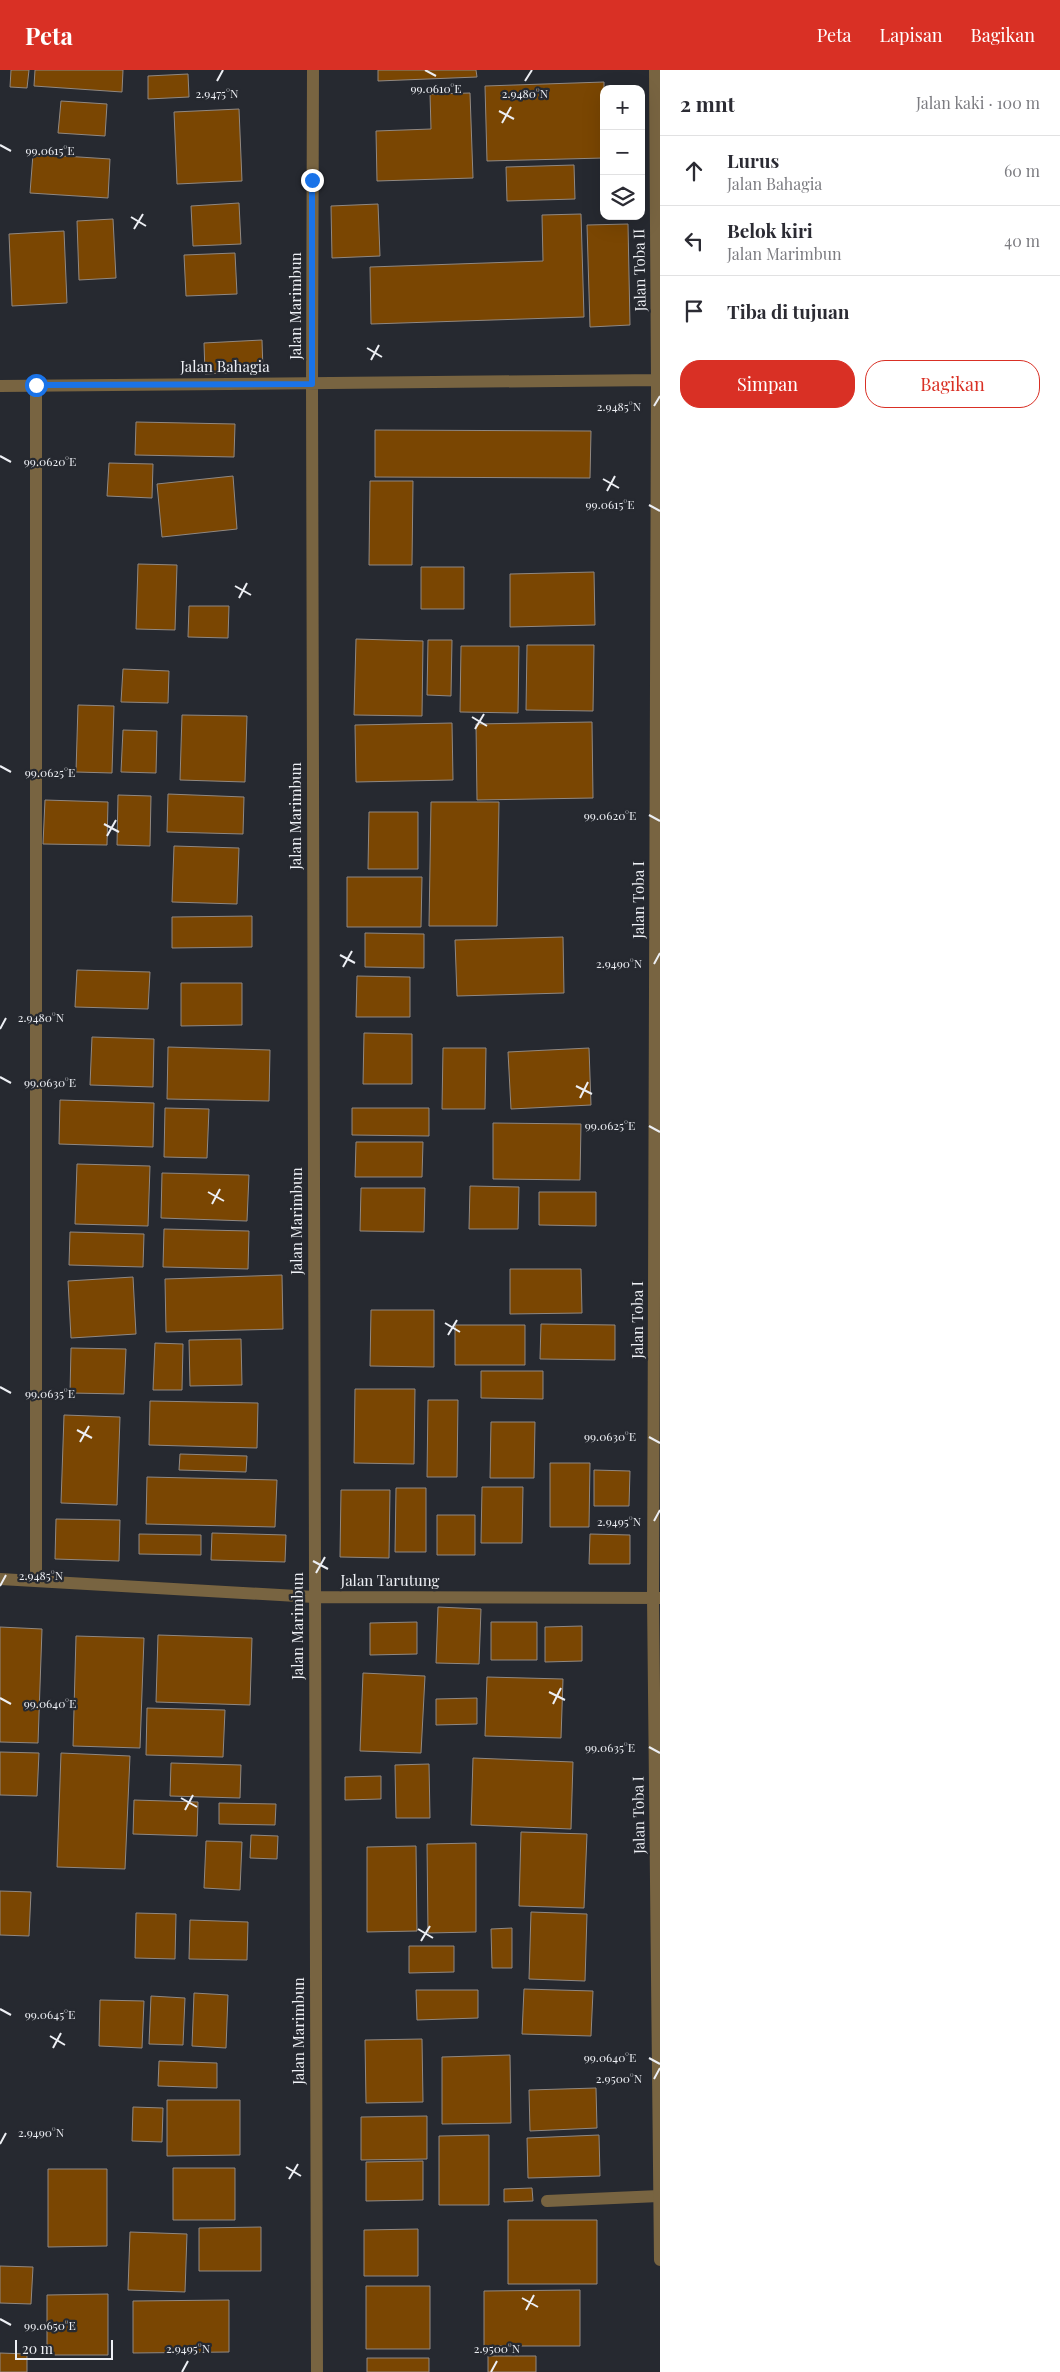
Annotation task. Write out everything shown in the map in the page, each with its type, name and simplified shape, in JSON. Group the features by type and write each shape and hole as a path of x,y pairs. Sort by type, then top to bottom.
{"street":[{"name":"Jalan Marimbun","path":"314,70 312,384 317,2372"},
{"name":"Jalan Toba II","path":"655,70 659,380"},
{"name":"Jalan Bahagia","path":"0,386 659,380"},
{"name":"Jalan Toba I","path":"659,380 657,1598 660,2260"},
{"path":"36,385 36,1580"},
{"name":"Jalan Tarutung","path":"0,1580 36,1580 314,1597 657,1598"},
{"path":"546,2201 659,2196"}],"building":[{"path":"11,70 29,70 27,88 10,87"},
{"path":"35,70 123,70 122,92 34,86"},
{"path":"378,70 476,70 477,77 378,81"},
{"path":"188,74 189,97 148,99 148,76"},
{"path":"604,82 604,85 600,85 600,158 487,161 485,86"},
{"path":"470,93 473,178 377,181 376,131 431,129 430,94"},
{"path":"61,101 107,104 105,136 58,133"},
{"path":"239,109 242,181 177,184 174,112"},
{"path":"33,154 110,159 108,198 30,193"},
{"path":"574,165 575,199 507,201 506,167"},
{"path":"239,203 241,244 193,246 191,206"},
{"path":"378,204 380,256 332,258 331,206"},
{"path":"581,214 584,317 371,324 370,267 543,261 542,215"},
{"path":"113,219 116,278 79,280 77,221"},
{"path":"628,224 630,325 590,327 587,225"},
{"path":"64,231 67,303 12,306 9,234"},
{"path":"235,253 237,294 186,296 184,255"},
{"path":"262,340 263,371 205,374 204,343"},
{"path":"136,422 235,424 234,457 135,455"},
{"path":"375,430 591,431 590,478 375,477"},
{"path":"109,463 153,464 152,498 107,496"},
{"path":"233,476 237,529 162,537 157,484"},
{"path":"370,481 413,481 412,565 369,565"},
{"path":"138,564 177,565 175,630 136,629"},
{"path":"421,567 464,567 464,609 421,609"},
{"path":"594,572 595,625 510,627 510,574"},
{"path":"189,606 229,606 228,638 188,637"},
{"path":"356,639 423,641 422,716 354,715"},
{"path":"428,640 452,640 451,696 427,695"},
{"path":"527,645 594,645 593,711 526,710"},
{"path":"461,646 519,646 518,713 460,712"},
{"path":"123,669 169,671 168,703 121,702"},
{"path":"78,705 114,706 112,773 76,772"},
{"path":"182,715 247,716 245,782 180,780"},
{"path":"592,722 593,798 477,800 476,724"},
{"path":"452,723 453,780 356,782 355,725"},
{"path":"123,730 157,731 156,773 121,772"},
{"path":"168,794 244,797 243,834 167,832"},
{"path":"118,795 151,796 150,846 117,845"},
{"path":"45,800 108,802 107,845 43,844"},
{"path":"431,802 499,802 497,926 429,926"},
{"path":"369,812 418,812 418,869 368,869"},
{"path":"174,846 239,848 237,904 172,902"},
{"path":"347,877 422,877 421,927 347,927"},
{"path":"252,916 252,947 172,948 172,917"},
{"path":"365,933 424,934 424,968 365,967"},
{"path":"563,937 564,993 457,996 455,940"},
{"path":"77,970 150,972 148,1009 75,1007"},
{"path":"357,976 410,977 410,1017 356,1017"},
{"path":"181,983 242,983 242,1025 181,1026"},
{"path":"364,1033 412,1034 412,1084 363,1084"},
{"path":"92,1037 154,1039 153,1087 90,1085"},
{"path":"168,1047 270,1050 269,1101 167,1099"},
{"path":"443,1048 486,1048 485,1109 442,1109"},
{"path":"589,1048 591,1105 511,1109 508,1052"},
{"path":"60,1100 154,1103 153,1147 59,1144"},
{"path":"165,1108 209,1109 207,1158 164,1157"},
{"path":"352,1108 429,1108 429,1136 352,1135"},
{"path":"493,1123 581,1124 580,1180 493,1179"},
{"path":"356,1142 423,1142 422,1177 355,1177"},
{"path":"77,1164 150,1166 148,1226 75,1224"},
{"path":"162,1173 249,1175 247,1221 161,1218"},
{"path":"470,1186 519,1187 518,1229 469,1229"},
{"path":"361,1188 425,1188 424,1232 360,1231"},
{"path":"539,1192 596,1192 596,1226 539,1225"},
{"path":"164,1229 249,1231 248,1269 163,1267"},
{"path":"70,1232 144,1234 143,1267 69,1265"},
{"path":"510,1269 581,1269 582,1313 510,1314"},
{"path":"282,1275 283,1329 166,1332 165,1279"},
{"path":"133,1277 136,1334 71,1338 68,1281"},
{"path":"371,1310 434,1310 434,1367 370,1366"},
{"path":"541,1324 615,1325 615,1360 540,1359"},
{"path":"455,1325 525,1325 525,1365 455,1365"},
{"path":"241,1339 242,1385 190,1386 189,1340"},
{"path":"155,1343 183,1344 182,1390 153,1390"},
{"path":"71,1348 126,1349 124,1394 70,1393"},
{"path":"481,1371 543,1371 543,1399 481,1398"},
{"path":"355,1389 415,1389 414,1464 354,1463"},
{"path":"428,1400 458,1400 457,1477 427,1477"},
{"path":"150,1401 258,1403 257,1448 149,1445"},
{"path":"64,1415 120,1417 117,1505 61,1503"},
{"path":"491,1422 535,1422 534,1478 490,1478"},
{"path":"180,1454 247,1456 246,1472 179,1470"},
{"path":"550,1463 590,1463 589,1527 550,1527"},
{"path":"594,1470 630,1471 629,1506 594,1506"},
{"path":"147,1477 277,1480 275,1527 146,1524"},
{"path":"482,1487 523,1487 522,1543 481,1543"},
{"path":"396,1488 426,1488 426,1552 395,1552"},
{"path":"341,1490 390,1490 389,1558 340,1557"},
{"path":"437,1515 475,1515 475,1555 437,1555"},
{"path":"56,1519 120,1520 119,1561 55,1559"},
{"path":"212,1533 286,1535 285,1562 211,1560"},
{"path":"139,1534 201,1535 201,1555 139,1554"},
{"path":"590,1534 630,1535 630,1564 589,1564"},
{"path":"438,1607 481,1609 479,1664 436,1663"},
{"path":"417,1622 417,1654 370,1655 370,1623"},
{"path":"491,1622 537,1622 537,1660 491,1660"},
{"path":"582,1626 582,1661 545,1662 545,1627"},
{"path":"0,1627 42,1629 38,1743 0,1742"},
{"path":"158,1635 252,1638 250,1705 156,1702"},
{"path":"76,1636 144,1638 140,1748 73,1746"},
{"path":"363,1673 425,1676 421,1753 360,1751"},
{"path":"487,1677 563,1679 561,1738 485,1736"},
{"path":"477,1698 477,1724 436,1725 436,1699"},
{"path":"147,1708 225,1710 223,1757 146,1755"},
{"path":"0,1752 39,1753 37,1796 0,1795"},
{"path":"61,1753 130,1756 125,1869 57,1867"},
{"path":"473,1758 573,1762 571,1829 471,1825"},
{"path":"171,1763 241,1765 240,1798 170,1796"},
{"path":"429,1764 430,1818 396,1818 395,1765"},
{"path":"381,1776 381,1799 345,1800 345,1777"},
{"path":"134,1800 198,1802 197,1836 133,1834"},
{"path":"219,1803 276,1804 275,1825 219,1824"},
{"path":"521,1832 587,1834 584,1908 519,1906"},
{"path":"251,1835 278,1836 277,1859 250,1858"},
{"path":"206,1841 242,1842 240,1890 204,1888"},
{"path":"476,1843 476,1932 428,1933 427,1844"},
{"path":"416,1846 417,1931 367,1932 367,1847"},
{"path":"0,1891 31,1892 29,1936 0,1935"},
{"path":"531,1912 587,1914 585,1981 529,1979"},
{"path":"136,1913 176,1914 175,1959 135,1958"},
{"path":"190,1920 248,1922 247,1960 189,1959"},
{"path":"512,1928 512,1968 492,1968 491,1929"},
{"path":"409,1946 454,1946 454,1972 409,1973"},
{"path":"524,1989 593,1991 591,2036 522,2034"},
{"path":"416,1990 478,1990 478,2018 417,2020"},
{"path":"194,1993 228,1995 226,2048 192,2046"},
{"path":"151,1996 185,1998 183,2045 149,2044"},
{"path":"100,2000 144,2001 142,2048 99,2046"},
{"path":"422,2039 423,2102 366,2103 365,2040"},
{"path":"510,2055 511,2123 442,2124 442,2057"},
{"path":"159,2061 217,2063 217,2088 158,2086"},
{"path":"596,2088 597,2128 530,2131 529,2090"},
{"path":"167,2100 240,2100 240,2155 167,2156"},
{"path":"133,2107 163,2108 162,2142 132,2141"},
{"path":"427,2116 427,2159 361,2160 361,2117"},
{"path":"489,2135 489,2205 439,2205 439,2136"},
{"path":"599,2135 600,2176 528,2178 527,2138"},
{"path":"423,2161 423,2200 366,2201 366,2162"},
{"path":"173,2168 235,2168 235,2220 173,2220"},
{"path":"48,2169 107,2169 107,2246 48,2247"},
{"path":"532,2188 533,2201 504,2202 504,2189"},
{"path":"508,2220 597,2220 597,2284 508,2284"},
{"path":"261,2227 261,2271 199,2271 199,2228"},
{"path":"418,2229 418,2276 364,2276 364,2230"},
{"path":"130,2232 187,2234 185,2292 128,2290"},
{"path":"0,2266 33,2267 31,2304 0,2303"},
{"path":"366,2286 430,2286 430,2349 366,2349"},
{"path":"580,2290 580,2346 484,2346 484,2291"},
{"path":"108,2294 108,2355 47,2355 47,2295"},
{"path":"229,2300 229,2352 133,2353 133,2301"},
{"path":"0,2353 27,2354 27,2372 0,2372"},
{"path":"488,2356 536,2356 536,2372 488,2372"},
{"path":"367,2358 429,2358 429,2372 367,2372"}],"route":[{"path":"36,385 130,383 312,384 312,180"}]}
